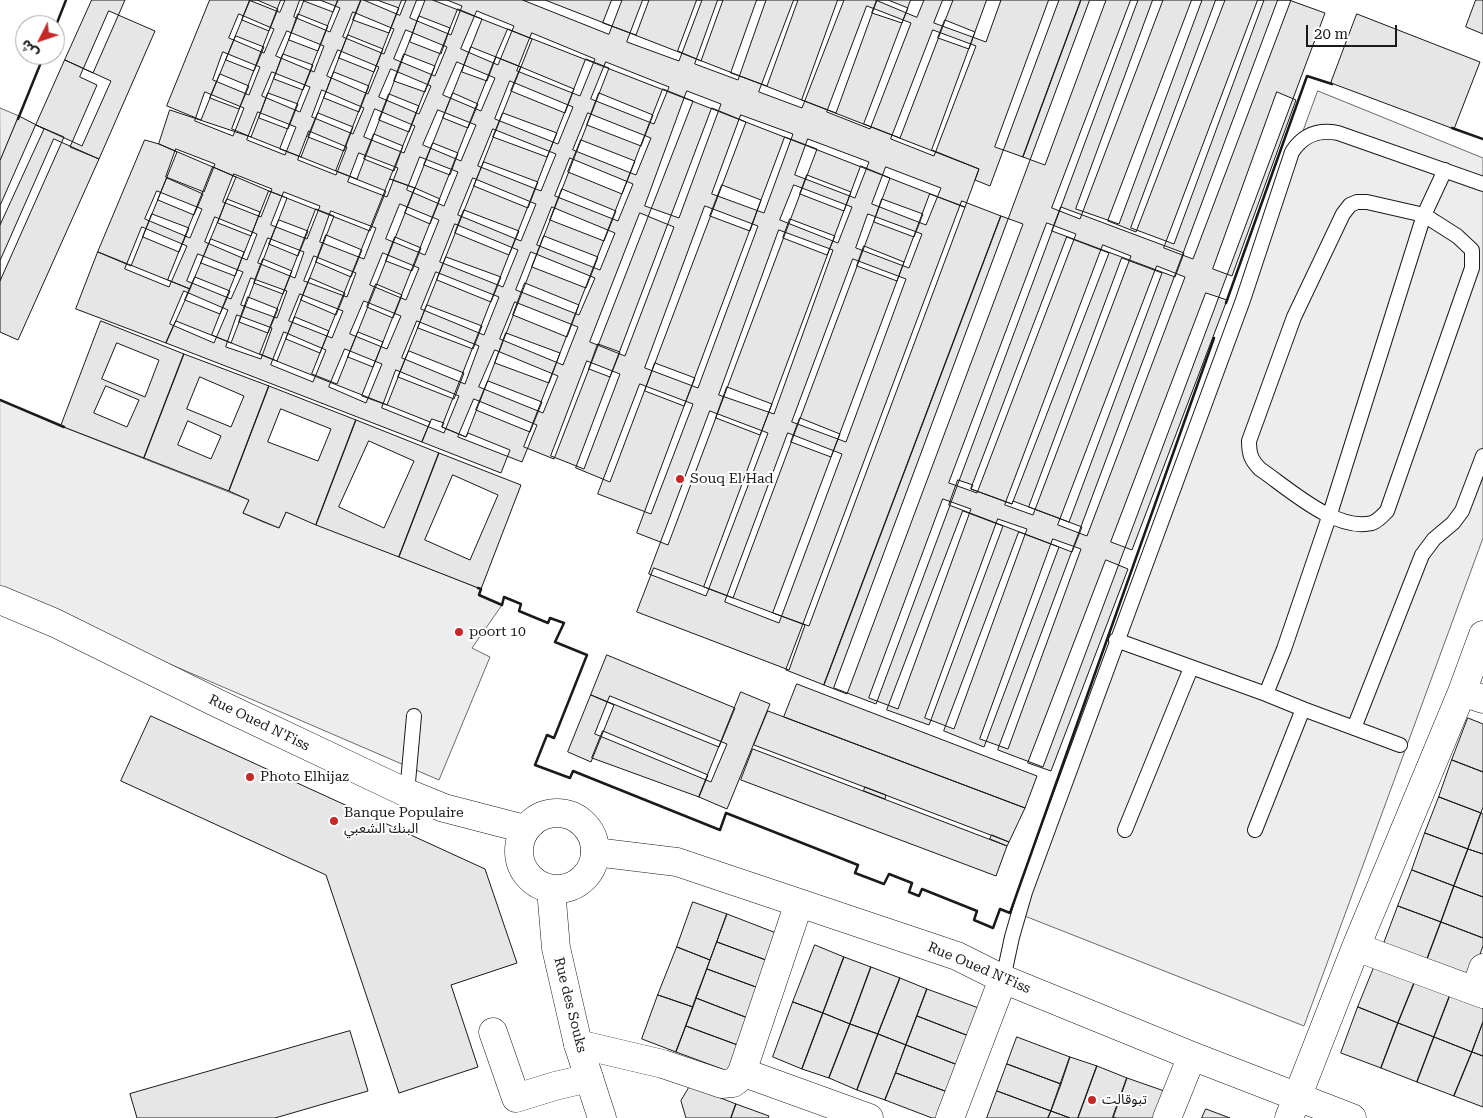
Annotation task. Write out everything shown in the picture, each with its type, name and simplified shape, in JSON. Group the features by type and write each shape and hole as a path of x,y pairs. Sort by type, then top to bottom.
{"street":[{"name":"Rue Oued N'Fiss","path":"0,600 55,624 407,794 444,808 525,828"},
{"path":"1293,1108 1356,947 1472,695 1483,635"},
{"path":"558,813 570,815 584,824 592,836 595,852 592,867 582,880 568,888 551,889 536,883 524,872 519,856 520,840 525,828 545,814 558,813"},
{"name":"Rue Oued N'Fiss","path":"595,852 677,862 957,956 1003,979 1192,1056 1293,1108 1340,1116"},
{"name":"Rue des Souks","path":"551,889 556,948 578,1044 602,1118"},
{"path":"578,1044 663,1064 722,1084 733,1084 742,1072 799,903"},
{"path":"1356,947 1480,984"},
{"path":"950,1118 1003,979"},
{"path":"493,1032 519,1108 555,1086 589,1078"},
{"path":"1168,1118 1192,1056"},
{"path":"742,1072 869,1118"}],"lane":[{"path":"1003,979 1012,937 1025,892 1116,640 1243,300 1289,161 1297,144 1303,138 1312,134 1329,131 1483,184"},
{"path":"1266,694 1284,649 1329,517 1424,215 1445,170"},
{"path":"1357,202 1367,202 1424,215 1457,236 1472,250 1472,268 1387,511 1374,523 1353,525 1329,517 1260,469 1252,462 1249,452 1249,441 1294,317 1343,214 1350,206 1357,202"},
{"path":"1354,728 1422,554 1434,539 1453,523 1462,511 1483,456"},
{"path":"1116,640 1400,745"},
{"path":"1125,830 1190,668"},
{"path":"1255,830 1303,709"},
{"path":"407,794 414,716"}],"shaded area":[{"path":"1318,91 1483,158 1483,538 1304,1026 1017,913"},
{"path":"0,108 19,116 0,161"},
{"path":"0,400 249,500 243,513 263,522 279,528 286,512 481,589 479,595 502,605 472,648 490,657 439,780 0,591"}],"building":[{"path":"92,0 125,0 93,73 65,60"},
{"path":"210,0 250,0 201,120 167,106"},
{"path":"249,0 285,0 280,12"},
{"path":"250,0 257,0 278,9 269,31 242,20"},
{"path":"281,0 304,0 251,137 232,129"},
{"path":"300,0 320,0 340,8 330,32 294,17"},
{"path":"304,0 338,0 333,12"},
{"path":"338,0 361,0 301,157 280,149"},
{"path":"361,0 377,0 399,8 389,33 353,20"},
{"path":"364,0 406,0 400,15"},
{"path":"402,0 425,0 357,179 336,171"},
{"path":"417,0 447,0 462,6 451,35 410,18"},
{"path":"433,0 545,0 979,169 965,207"},
{"path":"523,0 622,0 609,34"},
{"path":"612,0 649,0 636,35 603,23"},
{"path":"643,0 702,0 679,61 627,42"},
{"path":"697,0 723,0 701,61 678,51"},
{"path":"718,0 766,0 738,80 695,64"},
{"path":"757,0 798,0 767,86 731,73"},
{"path":"794,0 844,0 802,108 759,92"},
{"path":"838,0 877,0 836,113 802,100"},
{"path":"876,0 924,0 917,17"},
{"path":"877,0 888,0 908,8 902,23 872,13"},
{"path":"911,0 953,0 900,138 864,124"},
{"path":"943,0 1001,0 986,42 934,23"},
{"path":"987,0 1059,0 990,186 975,180 979,169 932,150"},
{"path":"1049,0 1081,0 1023,157 995,147"},
{"path":"1081,0 1106,0 1045,165 1023,157"},
{"path":"1090,0 1138,0 876,704 834,688"},
{"path":"1131,0 1163,0 1080,219 1052,208"},
{"path":"1153,0 1202,0 1119,224 1076,209"},
{"path":"1192,0 1225,0 1136,232 1108,221"},
{"path":"1216,0 1264,0 1174,244 1131,228"},
{"path":"1258,0 1291,0 1193,259 1164,248"},
{"path":"1278,0 1289,0 1325,13 1043,767 998,750"},
{"path":"1476,0 1483,0 1483,34 1466,27"},
{"path":"867,6 911,23 870,129 827,112"},
{"path":"458,9 482,19 415,188 390,179"},
{"path":"109,11 155,31 99,159 70,147 97,85 80,77"},
{"path":"477,11 514,26 498,65 461,49"},
{"path":"353,12 394,29 384,54 343,37"},
{"path":"239,14 274,29 264,53 229,38"},
{"path":"298,14 328,26 318,51 289,40"},
{"path":"1357,14 1480,62 1454,129 1331,83"},
{"path":"419,16 450,28 441,54 410,42"},
{"path":"945,20 975,32 969,49 938,38"},
{"path":"508,29 532,39 521,67 496,57"},
{"path":"406,30 447,47 435,76 394,59"},
{"path":"933,30 976,46 934,156 891,139"},
{"path":"287,31 324,46 314,72 276,56"},
{"path":"532,33 595,59 580,96 517,71"},
{"path":"348,35 383,49 374,72 339,58"},
{"path":"236,36 264,47 254,71 226,60"},
{"path":"471,47 496,57 487,81 462,72"},
{"path":"338,50 379,67 368,94 327,76"},
{"path":"223,52 260,67 249,95 213,80"},
{"path":"283,54 313,65 303,90 274,79"},
{"path":"404,54 435,66 425,92 394,81"},
{"path":"496,57 521,67 387,405 362,396"},
{"path":"586,59 609,68 466,437 442,427"},
{"path":"65,60 111,81 82,146 36,125 63,65 65,65"},
{"path":"457,62 495,78 481,111 443,95"},
{"path":"606,62 669,87 654,124 591,99"},
{"path":"521,67 574,89 565,113 511,91"},
{"path":"391,69 431,86 419,114 379,97"},
{"path":"272,72 310,87 300,112 262,96"},
{"path":"334,72 369,86 359,112 324,98"},
{"path":"220,74 249,86 239,109 210,98"},
{"path":"510,81 573,107 558,144 495,119"},
{"path":"663,89 693,101 554,459 524,447"},
{"path":"322,90 364,108 353,134 312,117"},
{"path":"687,91 721,104 679,218 645,206"},
{"path":"205,92 244,108 233,136 195,121"},
{"path":"1277,92 1296,100 1232,276 1213,269"},
{"path":"268,93 298,104 288,129 259,118"},
{"path":"453,93 478,104 468,128 443,118"},
{"path":"599,93 653,115 641,146 587,125"},
{"path":"389,94 419,106 409,132 379,120"},
{"path":"712,108 746,122 610,482 576,468"},
{"path":"375,109 415,126 404,153 364,137"},
{"path":"170,110 251,137 386,191 370,231 269,191 159,144"},
{"path":"438,110 476,125 461,161 423,145"},
{"path":"258,112 296,127 285,155 247,140"},
{"path":"318,113 353,127 344,151 308,137"},
{"path":"503,113 557,133 547,157 493,137"},
{"path":"588,113 651,138 636,175 573,150"},
{"path":"741,115 793,134 764,213 712,194"},
{"path":"19,116 44,129 0,225 0,161"},
{"path":"36,125 64,137 0,281 0,206"},
{"path":"493,129 556,154 541,191 478,166"},
{"path":"309,131 347,147 336,175 298,160"},
{"path":"374,134 403,146 394,171 364,159"},
{"path":"785,137 817,149 668,545 637,533"},
{"path":"54,139 99,159 18,340 0,332 0,261"},
{"path":"808,139 869,162 855,198 795,175"},
{"path":"145,140 177,152 131,266 98,252"},
{"path":"581,140 635,161 622,194 568,172"},
{"path":"433,143 458,153 450,175 424,165"},
{"path":"176,149 215,164 204,192 166,177"},
{"path":"359,153 398,168 387,197 348,182"},
{"path":"420,157 458,172 444,206 407,190"},
{"path":"570,158 633,184 618,221 555,196"},
{"path":"484,162 538,182 528,208 474,186"},
{"path":"861,166 890,178 733,598 704,587"},
{"path":"213,167 236,177 190,289 168,280"},
{"path":"886,167 941,188 926,225 872,204"},
{"path":"234,174 272,189 261,217 223,202"},
{"path":"807,175 851,192 844,211 800,194"},
{"path":"167,178 203,194 194,215 158,200"},
{"path":"473,178 536,204 521,241 458,215"},
{"path":"390,179 415,188 337,384 312,374"},
{"path":"722,185 761,200 750,231 710,216"},
{"path":"794,185 852,207 838,243 780,220"},
{"path":"415,188 440,199 430,224 405,213"},
{"path":"562,189 616,211 604,241 550,220"},
{"path":"157,191 202,209 190,238 145,219"},
{"path":"269,191 287,198 231,343 212,335"},
{"path":"284,192 320,206 307,239 271,225"},
{"path":"930,194 965,207 809,626 773,613"},
{"path":"227,199 260,212 251,236 218,223"},
{"path":"882,199 923,214 914,237 874,222"},
{"path":"962,201 1001,216 824,685 786,670"},
{"path":"400,204 439,220 425,255 386,239"},
{"path":"705,206 758,226 698,388 645,368"},
{"path":"552,207 615,233 600,270 537,245"},
{"path":"1061,207 1184,253 1175,277 1052,231"},
{"path":"316,209 334,216 277,361 260,354"},
{"path":"464,210 519,231 509,255 455,233"},
{"path":"331,211 376,228 364,259 320,242"},
{"path":"640,213 674,227 625,356 590,342"},
{"path":"152,214 189,228 179,252 143,237"},
{"path":"868,214 922,234 909,268 856,248"},
{"path":"1001,216 1023,224 847,694 824,685"},
{"path":"215,217 257,234 247,260 205,242"},
{"path":"790,219 835,236 827,255 783,238"},
{"path":"279,220 308,231 298,256 269,244"},
{"path":"1047,223 1076,234 977,493 949,483"},
{"path":"455,224 518,250 503,287 440,262"},
{"path":"142,227 187,246 169,287 125,269"},
{"path":"779,230 833,250 774,414 719,395"},
{"path":"326,235 362,250 351,277 316,262"},
{"path":"544,236 598,257 586,288 532,267"},
{"path":"395,237 421,248 412,271 386,261"},
{"path":"1067,237 1109,253 1012,504 971,489"},
{"path":"268,238 304,252 295,278 258,263"},
{"path":"211,239 244,252 235,276 201,263"},
{"path":"1103,245 1131,256 1033,515 1005,505"},
{"path":"864,246 904,262 897,281 857,266"},
{"path":"98,252 190,289 166,343 76,309"},
{"path":"531,252 595,278 579,315 516,290"},
{"path":"383,253 419,268 406,300 370,285"},
{"path":"198,254 243,272 231,299 187,281"},
{"path":"314,256 356,273 347,297 304,281"},
{"path":"446,257 501,277 491,302 437,280"},
{"path":"1122,258 1162,273 1069,522 1029,507"},
{"path":"263,259 292,271 283,294 254,283"},
{"path":"853,259 906,279 846,442 792,422"},
{"path":"1157,266 1185,277 1087,536 1058,525"},
{"path":"436,272 499,297 484,335 421,309"},
{"path":"195,277 230,291 220,314 185,300"},
{"path":"251,278 287,291 277,318 241,305"},
{"path":"310,278 345,293 336,315 301,300"},
{"path":"525,283 579,305 567,337 513,315"},
{"path":"376,284 402,295 393,318 367,307"},
{"path":"184,291 228,310 214,343 170,324"},
{"path":"1206,293 1227,300 1132,550 1111,542"},
{"path":"300,294 343,311 332,338 289,321"},
{"path":"248,297 278,309 268,333 239,322"},
{"path":"364,301 401,316 387,349 350,334"},
{"path":"515,302 578,327 563,365 500,339"},
{"path":"427,305 482,326 473,349 418,328"},
{"path":"237,315 272,328 261,359 226,347"},
{"path":"295,317 329,331 320,353 286,339"},
{"path":"101,321 184,354 144,458 61,426"},
{"path":"176,321 430,422 422,442 166,343"},
{"path":"417,321 479,346 465,384 402,358"},
{"path":"284,332 326,350 313,382 271,365"},
{"path":"358,332 383,342 373,367 348,357"},
{"path":"506,333 560,353 549,383 495,363"},
{"path":"117,343 159,360 145,397 102,379"},
{"path":"598,344 620,352 610,377 589,369"},
{"path":"345,349 382,364 366,403 329,387"},
{"path":"495,350 558,376 543,413 479,387"},
{"path":"409,351 464,373 454,399 398,377"},
{"path":"184,354 269,386 229,491 144,458"},
{"path":"587,361 620,374 584,469 551,456"},
{"path":"655,363 695,378 684,406 645,391"},
{"path":"396,370 459,396 444,433 382,408"},
{"path":"200,377 244,396 231,427 187,409"},
{"path":"488,381 542,402 530,432 476,410"},
{"path":"640,384 693,404 651,514 598,494"},
{"path":"106,386 139,400 127,427 94,413"},
{"path":"269,386 356,420 316,525 286,512 279,528 243,513 249,500 229,491"},
{"path":"727,387 772,404 760,435 716,418"},
{"path":"474,399 537,425 522,462 458,437"},
{"path":"281,409 331,429 318,461 268,442"},
{"path":"710,411 768,433 706,596 649,574"},
{"path":"800,418 840,434 831,457 791,442"},
{"path":"432,419 444,423 442,427 466,437 468,433 510,450 501,473 422,442"},
{"path":"356,420 439,453 399,557 316,525"},
{"path":"188,421 221,436 211,459 178,445"},
{"path":"788,433 842,454 779,623 725,602"},
{"path":"369,441 414,461 384,528 339,507"},
{"path":"439,453 521,485 481,589 399,557"},
{"path":"453,475 498,495 470,560 425,540"},
{"path":"958,480 973,485 971,489 1012,504 1013,501 1082,527 1072,552 949,505"},
{"path":"943,499 971,509 898,709 869,698"},
{"path":"963,511 1003,526 929,725 887,710"},
{"path":"998,519 1027,529 954,729 925,718"},
{"path":"1019,532 1059,547 984,747 944,731"},
{"path":"1053,539 1081,549 1008,749 980,739"},
{"path":"1106,560 1128,569 1051,771 1028,763"},
{"path":"654,568 805,625 789,670 637,612"},
{"path":"607,655 735,708 719,747 591,695"},
{"path":"797,684 1037,776 1025,808 784,717"},
{"path":"741,692 770,704 727,809 699,797"},
{"path":"591,695 614,705 591,762 568,752"},
{"path":"610,696 727,744 711,782 595,734"},
{"path":"768,711 1025,808 1009,842 754,745"},
{"path":"151,716 485,869 517,963 451,985 478,1067 399,1093 326,875 121,781"},
{"path":"1468,718 1483,724 1483,772 1452,760"},
{"path":"603,731 708,775 699,797 592,758"},
{"path":"753,749 1007,846 996,876 741,780"},
{"path":"1452,760 1483,772 1483,807 1481,813 1439,797"},
{"path":"865,787 886,795 885,799 864,791"},
{"path":"1439,797 1481,813 1468,849 1425,833"},
{"path":"1481,813 1483,814 1483,854 1468,849"},
{"path":"1425,833 1468,849 1454,886 1412,870"},
{"path":"992,835 1009,842 1007,846 990,839"},
{"path":"1468,849 1483,854 1483,897 1454,886"},
{"path":"1412,870 1454,886 1441,922 1398,906"},
{"path":"1454,886 1483,897 1483,938 1441,922"},
{"path":"693,902 727,914 710,960 677,947"},
{"path":"1398,906 1441,922 1426,962 1383,946"},
{"path":"727,914 784,936 774,963 717,942"},
{"path":"1441,922 1483,938 1483,946 1471,979 1426,962"},
{"path":"717,942 774,963 764,990 707,969"},
{"path":"815,945 844,957 823,1013 793,1002"},
{"path":"677,947 710,960 693,1007 658,995"},
{"path":"844,957 871,967 850,1024 823,1013"},
{"path":"1375,965 1415,981 1398,1023 1358,1007"},
{"path":"871,967 900,978 878,1034 850,1024"},
{"path":"707,969 764,990 753,1020 696,998"},
{"path":"900,978 927,989 906,1045 878,1034"},
{"path":"1415,981 1450,995 1434,1037 1398,1023"},
{"path":"927,989 984,1010 974,1038 917,1016"},
{"path":"658,995 693,1007 676,1052 642,1039"},
{"path":"1450,995 1483,1008 1483,1022 1472,1052 1434,1037"},
{"path":"696,998 753,1020 743,1047 686,1026"},
{"path":"793,1002 823,1013 802,1069 773,1057"},
{"path":"1358,1007 1398,1023 1381,1068 1341,1053"},
{"path":"823,1013 850,1024 829,1078 802,1069"},
{"path":"917,1016 974,1038 963,1067 906,1045"},
{"path":"1483,1022 1483,1056 1472,1052"},
{"path":"1398,1023 1434,1037 1417,1082 1381,1068"},
{"path":"850,1024 878,1034 857,1090 829,1078"},
{"path":"686,1026 743,1047 733,1073 676,1052"},
{"path":"350,1031 368,1091 275,1118 137,1118 130,1094"},
{"path":"878,1034 906,1045 885,1100 857,1090"},
{"path":"1017,1037 1070,1057 1061,1084 1007,1064"},
{"path":"1434,1037 1472,1052 1454,1096 1417,1082"},
{"path":"906,1045 963,1067 953,1094 896,1073"},
{"path":"1472,1052 1483,1056 1483,1107 1454,1096"},
{"path":"1070,1057 1097,1066 1078,1118 1070,1118 1051,1111"},
{"path":"1007,1064 1061,1084 1051,1111 997,1091"},
{"path":"1097,1066 1127,1078 1113,1118 1078,1118"},
{"path":"896,1073 953,1094 944,1118 932,1118 885,1100"},
{"path":"1127,1078 1170,1093 1161,1118 1113,1117"},
{"path":"690,1086 736,1104 731,1118 686,1118 681,1101"},
{"path":"997,1091 1051,1111 1048,1118 987,1118"},
{"path":"736,1104 769,1116 768,1118 731,1118"},
{"path":"1206,1109 1230,1118 1202,1118"},
{"path":"1051,1111 1070,1118 1048,1118"}],"wall":[{"path":"60,15 66,0"},
{"path":"18,119 40,65"},
{"path":"1226,303 1307,76 1332,84"},
{"path":"1452,128 1483,139"},
{"path":"478,588 481,589 479,595 502,605 504,597 521,604 519,611 548,623 550,618 564,623 555,642 587,655 554,738 547,735 535,765 570,778 573,771 720,830 726,813 858,865 855,873 884,884 889,874 912,883 909,892 919,896 922,889 977,911 974,920 993,928 1000,909 1010,913 1214,338"},
{"path":"0,400 64,427"}],"place":[{"name":"Souq El Had","path":"680,479"},
{"name":"poort 10","path":"459,632"},
{"name":"Photo Elhijaz","path":"250,777"},
{"name":"Banque Populaire البنك الشعبي","path":"334,821"},
{"name":"تبوقالت","path":"1092,1100"}]}
